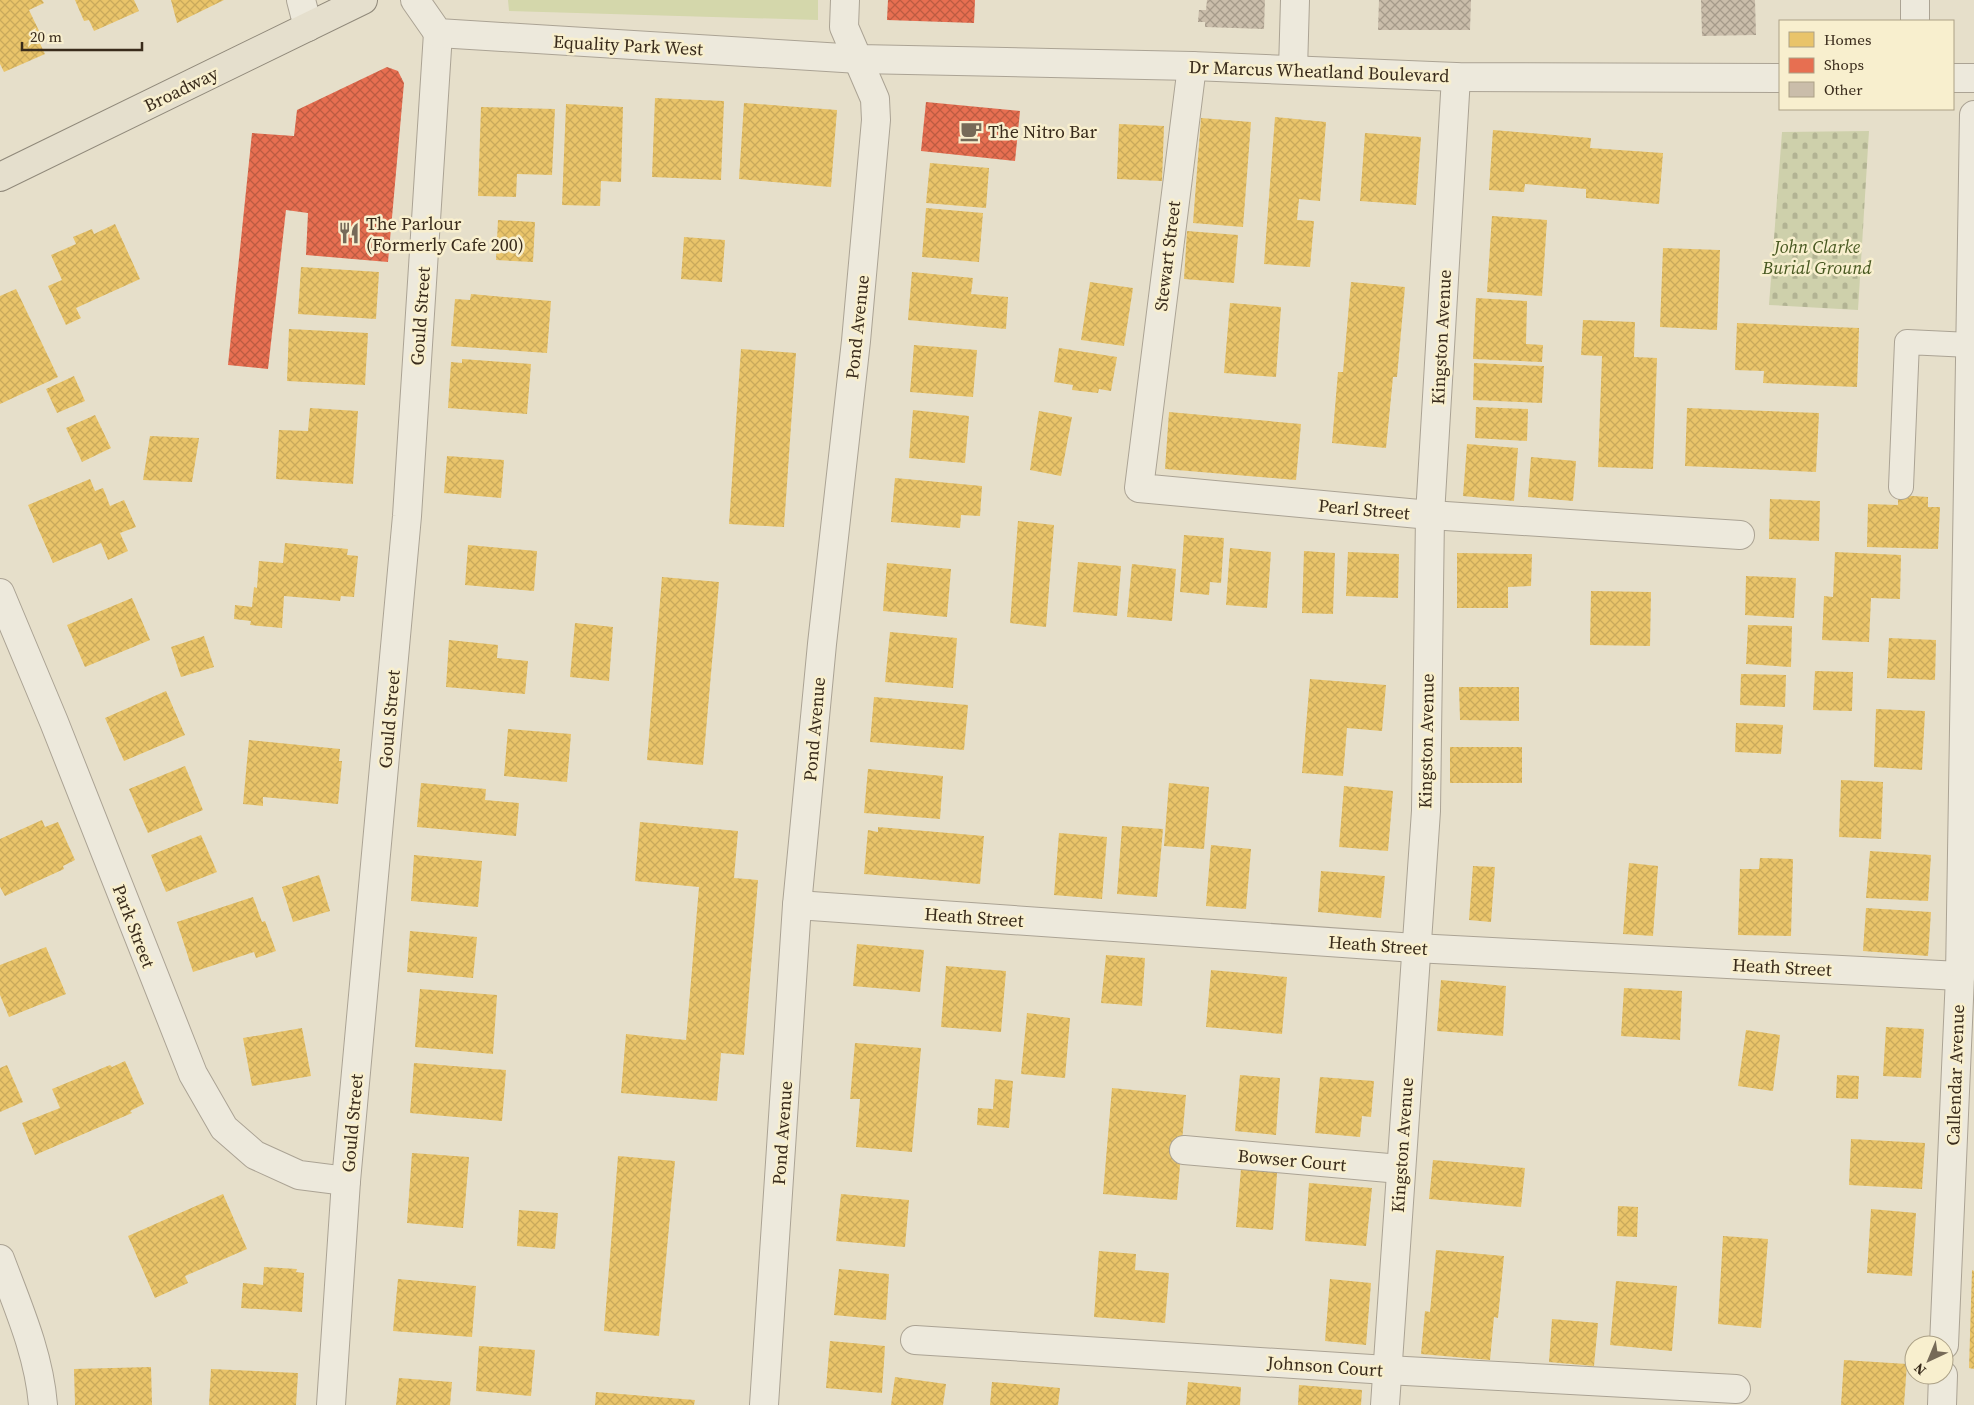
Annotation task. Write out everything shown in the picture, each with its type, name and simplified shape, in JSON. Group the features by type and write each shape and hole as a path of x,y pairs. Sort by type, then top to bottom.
{"main road":[{"name":"Broadway","path":"0,177 362,0"}],"street":[{"path":"301,0 308,27"},
{"path":"415,0 438,33"},
{"name":"Pond Avenue","path":"764,1405 797,905 822,644 856,341 876,120 875,99 859,58 844,27 845,0"},
{"path":"1293,70 1295,0"},
{"path":"1915,0 1915,20"},
{"name":"Equality Park West","path":"438,33 859,58"},
{"name":"Gould Street","path":"331,1405 346,1181 407,516 438,33"},
{"name":"Dr Marcus Wheatland Boulevard","path":"859,58 1192,66 1456,77 1779,78"},
{"name":"Stewart Street","path":"1144,446 1192,66"},
{"name":"Kingston Avenue","path":"1385,1405 1415,948 1426,811 1430,515 1456,77"},
{"path":"1954,78 1974,78"},
{"name":"Callendar Avenue","path":"1944,1335 1970,714 1970,345 1974,115"},
{"name":"Pearl Street","path":"1144,446 1139,488 1430,515 1740,535"},
{"name":"Park Street","path":"0,593 54,722 193,1074 224,1128 255,1155 299,1176 346,1181"},
{"name":"Heath Street","path":"797,905 1415,948 1960,976"},
{"name":"Bowser Court","path":"1184,1150 1400,1169"},
{"path":"0,1260 26,1326 42,1385 44,1405"},
{"name":"Johnson Court","path":"915,1340 1387,1370 1736,1389"},
{"path":"1942,1405 1943,1385"}],"lane":[{"path":"1901,487 1907,342 1970,345"}],"green space":[{"path":"508,0 818,0 818,20 509,11"},
{"name":"John Clarke Burial Ground","path":"1869,131 1858,310 1769,305 1782,132"}],"building: Homes":[{"path":"0,0 42,0 44,3 29,10 41,35 37,37 45,54 4,72 0,64"},
{"path":"75,0 134,0 139,11 94,31 89,20 84,21"},
{"path":"171,0 224,0 177,23"},
{"path":"655,98 724,101 721,180 652,177"},
{"path":"744,103 837,110 831,187 739,179"},
{"path":"566,104 623,107 621,182 601,181 600,206 562,205"},
{"path":"481,107 555,109 552,175 517,174 516,197 478,196"},
{"path":"1275,117 1326,122 1320,201 1299,199 1297,220 1314,221 1310,267 1264,264"},
{"path":"1201,118 1251,122 1243,227 1193,223"},
{"path":"1119,124 1164,126 1162,181 1117,179"},
{"path":"1493,130 1591,138 1590,148 1663,153 1659,204 1586,198 1586,189 1525,184 1524,192 1489,190"},
{"path":"1365,133 1421,137 1416,205 1360,201"},
{"path":"930,163 989,168 986,208 926,203"},
{"path":"926,208 983,213 979,262 922,257"},
{"path":"1492,216 1547,220 1542,296 1487,292"},
{"path":"498,220 535,222 533,262 496,260"},
{"path":"115,224 140,279 76,308 81,318 66,325 48,286 62,280 51,255 76,244 73,237 92,229 94,234"},
{"path":"1187,231 1238,235 1234,283 1184,279"},
{"path":"684,237 725,240 722,282 681,279"},
{"path":"1663,248 1720,250 1717,330 1660,327"},
{"path":"301,267 379,272 376,319 298,314"},
{"path":"912,272 973,278 971,294 1008,297 1006,329 908,320"},
{"path":"1090,282 1133,288 1124,346 1081,340"},
{"path":"1351,282 1405,287 1397,377 1393,377 1386,448 1332,443 1338,372 1343,372"},
{"path":"16,289 58,377 0,404 0,296"},
{"path":"471,294 551,301 547,353 451,346 455,299 470,300"},
{"path":"1476,298 1527,301 1526,344 1543,345 1542,362 1473,359"},
{"path":"1230,303 1281,307 1276,377 1224,373"},
{"path":"1583,320 1635,322 1634,357 1657,358 1653,469 1598,467 1602,356 1581,355"},
{"path":"1737,323 1859,328 1857,387 1763,383 1764,371 1735,370"},
{"path":"289,329 368,333 365,385 287,381"},
{"path":"914,345 977,350 973,397 910,392"},
{"path":"1059,348 1117,357 1111,391 1099,389 1098,393 1072,390 1073,385 1054,382"},
{"path":"741,349 796,353 784,527 729,524"},
{"path":"462,359 531,364 527,414 448,408 451,362 462,363"},
{"path":"1474,363 1544,366 1542,403 1473,400"},
{"path":"74,376 85,401 57,413 46,389"},
{"path":"1476,407 1528,409 1527,441 1475,438"},
{"path":"310,408 358,411 353,484 276,479 279,430 308,431"},
{"path":"1687,408 1819,413 1816,472 1685,466"},
{"path":"913,410 969,416 965,463 909,458"},
{"path":"1039,411 1072,417 1061,476 1030,470"},
{"path":"1169,412 1301,424 1296,480 1165,469"},
{"path":"95,415 111,448 82,462 66,428"},
{"path":"150,436 199,438 192,482 143,480"},
{"path":"1467,444 1518,448 1514,501 1463,496"},
{"path":"447,456 504,460 501,498 444,493"},
{"path":"1531,457 1576,461 1573,501 1528,497"},
{"path":"895,478 982,486 980,516 961,515 960,528 891,522"},
{"path":"90,479 95,491 103,488 110,506 124,500 136,527 120,533 128,551 108,560 101,543 53,563 28,505"},
{"path":"1898,495 1928,497 1928,507 1940,507 1938,549 1867,547 1868,504 1898,505"},
{"path":"1770,499 1820,501 1819,541 1769,539"},
{"path":"1018,521 1054,525 1046,627 1010,623"},
{"path":"1184,535 1224,538 1221,583 1210,582 1209,595 1180,592"},
{"path":"285,543 348,549 347,555 358,556 354,597 341,596 340,601 284,596 282,628 250,625 251,621 234,619 235,605 252,607 254,587 257,588 259,561 283,563"},
{"path":"468,545 537,551 534,591 465,585"},
{"path":"1230,548 1271,552 1267,608 1226,605"},
{"path":"1304,551 1335,553 1333,614 1302,613"},
{"path":"1348,552 1399,554 1398,598 1346,596"},
{"path":"1835,552 1901,555 1900,599 1871,598 1869,642 1822,640 1824,596 1833,597"},
{"path":"1457,553 1532,554 1531,586 1508,587 1508,608 1457,608"},
{"path":"1078,562 1121,566 1117,616 1073,612"},
{"path":"887,563 951,569 947,617 883,611"},
{"path":"1132,564 1176,569 1172,621 1127,617"},
{"path":"1746,576 1796,578 1794,618 1745,615"},
{"path":"662,577 719,582 703,765 647,760"},
{"path":"1591,591 1651,592 1650,646 1590,645"},
{"path":"132,598 150,640 85,667 67,625"},
{"path":"575,623 613,627 609,681 570,677"},
{"path":"1748,625 1792,626 1791,667 1746,664"},
{"path":"890,632 957,638 953,688 885,682"},
{"path":"204,636 214,667 181,677 171,647"},
{"path":"1889,638 1936,640 1935,680 1887,678"},
{"path":"449,640 498,645 497,658 528,661 525,694 446,687"},
{"path":"1815,671 1853,672 1852,711 1813,710"},
{"path":"1741,674 1786,675 1785,707 1740,705"},
{"path":"1310,679 1386,685 1382,731 1347,728 1343,776 1302,773"},
{"path":"1459,687 1519,687 1519,721 1460,720"},
{"path":"166,691 185,735 124,761 105,718"},
{"path":"874,697 968,705 964,750 870,742"},
{"path":"1876,709 1925,711 1922,770 1874,767"},
{"path":"1736,723 1783,725 1781,754 1735,752"},
{"path":"508,729 571,734 567,782 504,776"},
{"path":"249,740 340,749 339,761 342,761 338,804 263,797 263,806 243,804"},
{"path":"1450,747 1522,747 1522,783 1450,783"},
{"path":"185,766 203,810 148,833 129,789"},
{"path":"868,769 943,776 940,819 864,813"},
{"path":"1841,780 1883,782 1881,839 1839,837"},
{"path":"421,783 486,789 485,800 519,803 516,836 417,827"},
{"path":"1169,783 1209,787 1204,849 1164,846"},
{"path":"1344,786 1393,791 1388,851 1339,847"},
{"path":"42,820 45,827 58,822 75,860 63,866 64,869 5,896 0,887 0,839"},
{"path":"640,822 738,831 734,878 758,880 744,1055 721,1053 717,1101 621,1093 626,1034 686,1040 699,887 635,881"},
{"path":"1122,826 1163,829 1157,897 1117,894"},
{"path":"878,827 984,836 980,884 864,874 868,830 878,832"},
{"path":"1059,833 1107,837 1102,899 1054,895"},
{"path":"201,835 217,872 166,892 151,855"},
{"path":"1211,845 1251,849 1246,909 1206,906"},
{"path":"1870,851 1931,855 1928,901 1866,898"},
{"path":"414,855 482,861 478,907 411,901"},
{"path":"1760,858 1793,859 1791,936 1738,935 1740,869 1759,869"},
{"path":"1629,863 1658,866 1653,936 1623,934"},
{"path":"1473,866 1495,867 1491,922 1469,920"},
{"path":"1321,871 1385,876 1381,918 1318,912"},
{"path":"319,875 330,911 293,922 282,887"},
{"path":"253,897 262,922 265,921 276,951 256,958 254,952 193,972 177,922"},
{"path":"1866,908 1931,912 1928,956 1863,951"},
{"path":"410,931 477,937 473,978 407,972"},
{"path":"857,944 924,950 920,992 853,986"},
{"path":"46,947 66,994 9,1017 0,995 0,965"},
{"path":"1106,955 1145,958 1142,1006 1101,1003"},
{"path":"946,966 1006,971 1001,1032 941,1027"},
{"path":"1211,970 1287,977 1282,1034 1206,1027"},
{"path":"1441,980 1506,986 1503,1036 1437,1031"},
{"path":"1624,988 1682,991 1680,1040 1621,1036"},
{"path":"420,989 497,995 493,1054 415,1047"},
{"path":"1027,1013 1070,1018 1065,1078 1021,1074"},
{"path":"1886,1027 1924,1029 1921,1078 1883,1076"},
{"path":"302,1028 311,1076 252,1086 243,1038"},
{"path":"1746,1030 1780,1035 1773,1091 1738,1086"},
{"path":"855,1043 921,1048 912,1152 856,1147 860,1099 850,1099"},
{"path":"125,1061 144,1104 130,1111 132,1113 35,1155 22,1123 60,1108 52,1089 110,1065 112,1067"},
{"path":"414,1063 506,1070 502,1121 410,1113"},
{"path":"7,1065 23,1102 0,1112 0,1068"},
{"path":"1240,1075 1280,1078 1276,1135 1235,1131"},
{"path":"1837,1075 1859,1076 1858,1099 1836,1098"},
{"path":"1320,1077 1374,1081 1371,1117 1362,1116 1360,1137 1315,1133"},
{"path":"995,1079 1013,1081 1009,1128 977,1125 978,1108 993,1109"},
{"path":"1112,1088 1186,1095 1177,1200 1103,1194"},
{"path":"1851,1139 1925,1143 1922,1189 1849,1185"},
{"path":"412,1153 469,1157 463,1228 407,1223"},
{"path":"618,1156 675,1161 659,1336 604,1331"},
{"path":"1242,1157 1278,1160 1273,1230 1236,1227"},
{"path":"1433,1160 1525,1168 1521,1207 1429,1199"},
{"path":"1309,1183 1372,1188 1366,1246 1305,1241"},
{"path":"223,1194 247,1249 185,1276 188,1283 155,1298 128,1236"},
{"path":"841,1194 909,1200 905,1247 836,1241"},
{"path":"1618,1206 1638,1207 1637,1237 1617,1236"},
{"path":"1871,1209 1916,1213 1912,1276 1867,1273"},
{"path":"519,1210 558,1213 555,1249 517,1246"},
{"path":"1723,1236 1768,1239 1761,1328 1718,1324"},
{"path":"1436,1250 1504,1256 1498,1318 1494,1317 1490,1360 1421,1354 1425,1311 1430,1312"},
{"path":"1099,1251 1136,1254 1135,1270 1169,1273 1165,1323 1094,1317"},
{"path":"264,1267 297,1269 296,1272 304,1273 302,1312 241,1308 243,1283 263,1285"},
{"path":"839,1269 889,1274 886,1320 834,1315"},
{"path":"1972,1270 1974,1271 1974,1369 1969,1368"},
{"path":"398,1279 476,1286 472,1337 393,1331"},
{"path":"1330,1279 1371,1283 1366,1345 1325,1341"},
{"path":"1616,1281 1677,1286 1672,1351 1610,1345"},
{"path":"1552,1319 1598,1323 1594,1366 1549,1362"},
{"path":"830,1341 885,1346 882,1393 826,1388"},
{"path":"479,1346 535,1350 531,1396 476,1391"},
{"path":"1844,1360 1904,1364 1904,1405 1841,1405"},
{"path":"151,1367 152,1405 75,1405 74,1369"},
{"path":"211,1369 298,1373 296,1405 209,1405"},
{"path":"895,1377 946,1384 943,1405 891,1405"},
{"path":"399,1378 452,1382 450,1405 396,1405"},
{"path":"992,1382 1060,1388 1058,1405 990,1405"},
{"path":"1188,1382 1241,1387 1240,1405 1186,1405"},
{"path":"1299,1385 1362,1390 1361,1405 1298,1405"},
{"path":"596,1392 695,1400 694,1405 595,1405"}],"building: Shops":[{"path":"888,0 975,0 974,23 887,20"},
{"name":"The Parlour (Formerly Cafe 200)","path":"387,67 398,71 404,83 388,262 306,255 308,213 286,210 268,369 228,365 252,133 294,136 297,110"},
{"name":"The Nitro Bar","path":"926,102 1020,111 1015,161 921,151"}],"building: Other":[{"path":"1207,0 1265,0 1264,29 1205,27 1205,22 1198,22 1199,10 1206,10"},
{"path":"1379,0 1471,0 1470,30 1378,30"},
{"path":"1701,0 1755,0 1756,35 1702,36"}],"place":[{"name":"The Nitro Bar","path":"971,131"},
{"name":"The Parlour (Formerly Cafe 200)","path":"349,233"}]}
